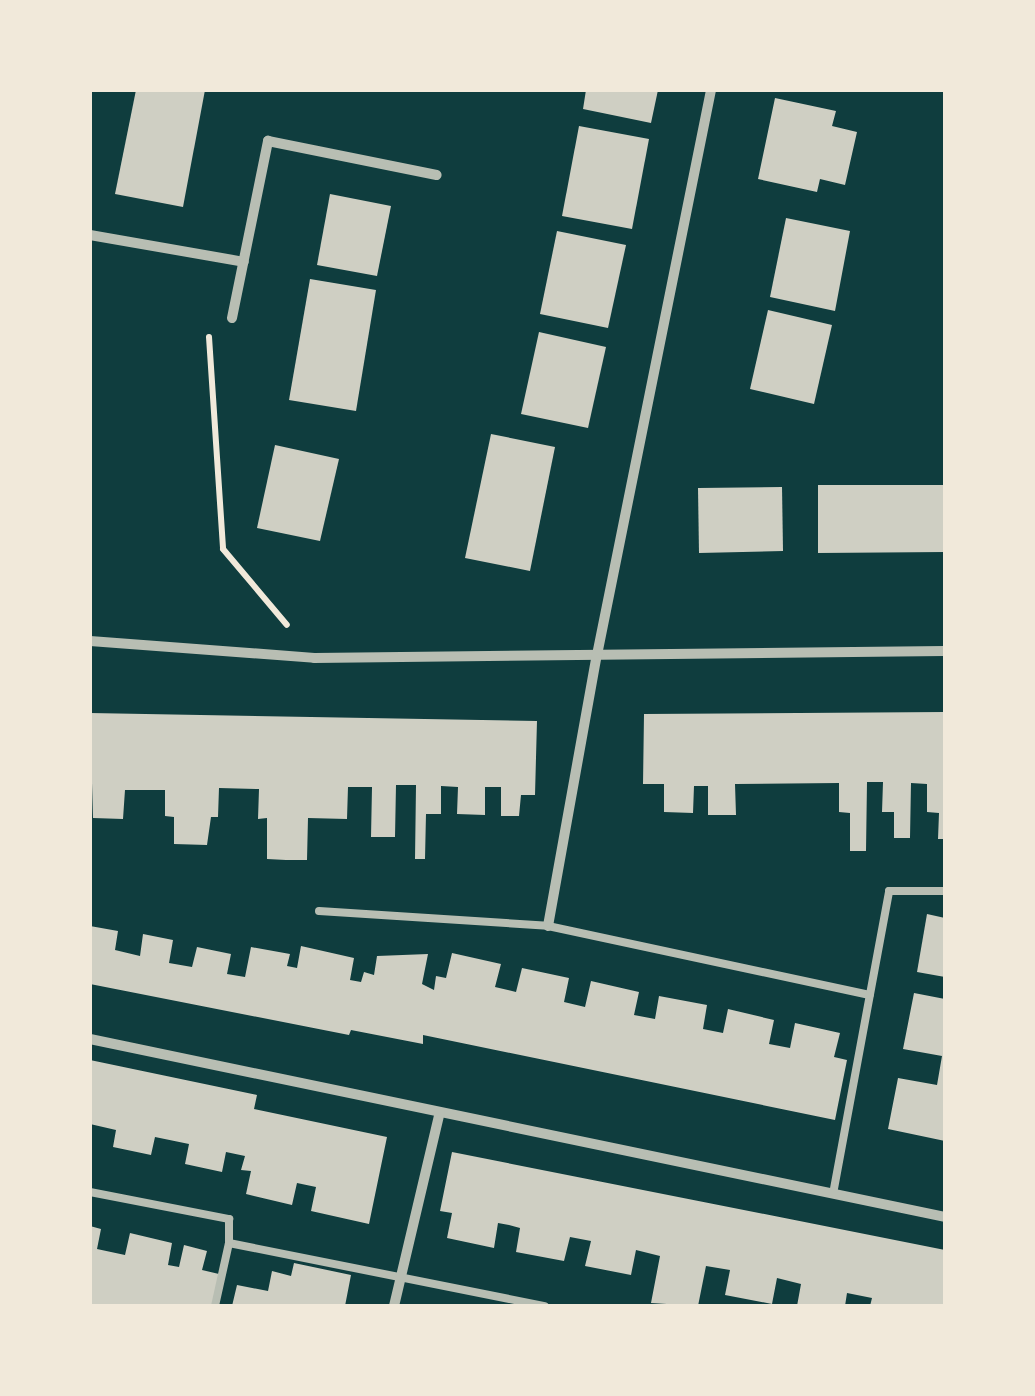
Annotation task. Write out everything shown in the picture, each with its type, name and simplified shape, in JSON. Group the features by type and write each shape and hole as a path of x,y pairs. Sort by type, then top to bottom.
{"street":[{"path":"548,926 597,655 711,90"},
{"path":"232,318 268,142 438,176"},
{"path":"90,235 244,262"},
{"path":"90,641 314,658 945,651"},
{"path":"90,1039 945,1217"},
{"path":"394,1306 440,1112"}],"lane":[{"path":"833,1194 888,891 945,892"},
{"path":"319,911 548,926 870,995"},
{"path":"90,1192 229,1219 215,1306"},
{"path":"228,1243 545,1306"}],"path":[{"path":"232,318 212,316 208,344 223,549 314,658"}],"building":[{"path":"136,90 205,90 183,207 115,194"},
{"path":"586,90 658,90 651,123 583,109"},
{"path":"775,98 836,111 832,126 857,132 845,185 820,179 817,192 758,179"},
{"path":"579,126 649,139 632,229 562,216"},
{"path":"330,194 391,206 377,276 317,265"},
{"path":"786,218 850,231 835,311 770,297"},
{"path":"557,231 626,245 608,328 540,314"},
{"path":"310,279 376,290 356,411 289,400"},
{"path":"768,310 832,325 814,404 750,389"},
{"path":"539,332 606,347 588,428 521,414"},
{"path":"491,434 555,447 530,571 465,558"},
{"path":"275,445 339,459 320,541 257,528"},
{"path":"818,485 945,485 945,552 818,553"},
{"path":"782,487 783,551 699,553 698,488"},
{"path":"945,712 945,839 938,839 939,813 927,812 927,784 911,783 910,838 894,838 894,812 882,812 883,782 867,782 866,851 850,851 850,813 839,812 839,783 735,784 736,815 708,815 708,786 694,786 693,813 664,812 664,784 643,784 644,714"},
{"path":"90,713 537,721 535,795 521,795 519,816 501,816 501,787 485,787 485,815 457,814 458,787 441,786 441,814 426,814 425,859 415,859 416,785 396,785 395,837 371,837 372,787 348,787 347,819 308,818 307,860 286,860 267,859 267,818 258,819 259,789 219,788 218,817 211,817 207,845 174,844 174,817 165,816 165,790 125,790 123,819 93,818"},
{"path":"927,914 945,918 945,977 917,972"},
{"path":"90,926 118,931 115,950 140,956 143,934 173,940 169,963 192,967 197,947 231,954 227,974 245,977 251,947 290,954 287,966 297,968 301,946 354,958 350,980 361,982 364,972 374,975 377,956 428,954 422,984 434,990 436,976 446,978 452,953 501,964 495,987 516,992 522,968 569,978 564,1002 585,1007 591,981 639,992 634,1015 655,1019 659,996 707,1005 703,1029 723,1033 728,1009 774,1020 769,1044 790,1048 795,1023 840,1033 834,1057 847,1060 835,1120 423,1035 423,1044 351,1030 349,1035 90,984"},
{"path":"914,993 945,999 945,1141 888,1129 898,1078 937,1085 942,1056 903,1049"},
{"path":"90,1060 257,1095 254,1109 387,1137 369,1224 311,1211 316,1187 297,1183 292,1205 246,1194 251,1171 241,1170 245,1156 226,1152 222,1172 185,1164 189,1144 155,1137 151,1155 113,1147 116,1130 90,1124"},
{"path":"452,1152 945,1250 945,1306 870,1306 872,1298 847,1293 845,1306 797,1306 801,1284 777,1278 772,1304 725,1295 730,1270 706,1266 698,1306 651,1303 660,1256 636,1250 631,1275 585,1266 591,1241 570,1237 564,1261 516,1252 520,1228 509,1225 498,1223 494,1248 447,1238 452,1213 440,1211"},
{"path":"90,1226 101,1229 97,1249 125,1255 130,1233 172,1243 168,1265 179,1267 184,1245 207,1251 202,1270 219,1274 212,1306 90,1306"},
{"path":"294,1263 351,1275 345,1306 232,1306 237,1285 268,1291 272,1271 291,1276"}]}
